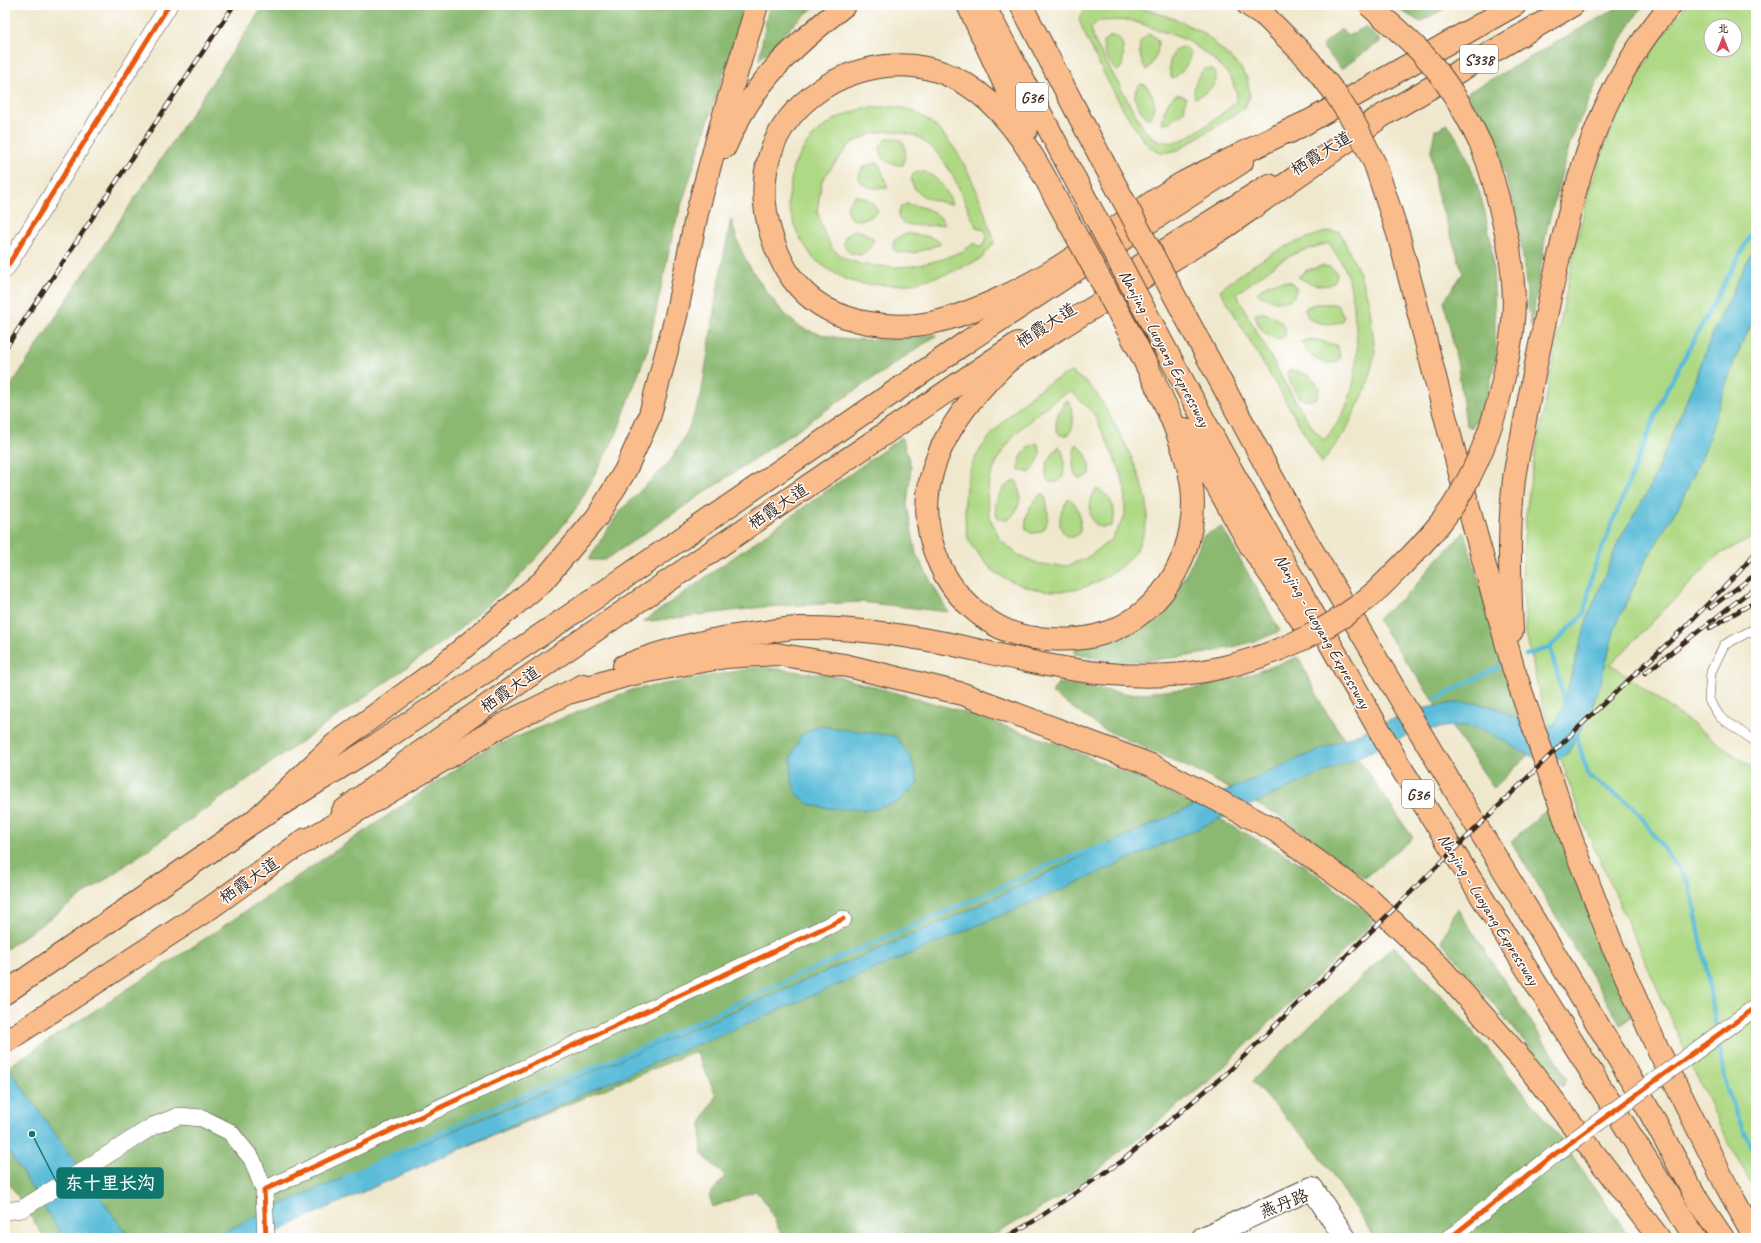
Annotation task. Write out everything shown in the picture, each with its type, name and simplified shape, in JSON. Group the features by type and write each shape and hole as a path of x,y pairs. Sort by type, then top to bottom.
{"highway":[{"path":"254,822 334,745 437,670 543,581 597,517 625,471 649,418 676,316 697,213 722,121 757,5"},
{"path":"697,213 731,134 745,107 786,55 808,34 845,5"},
{"name":"Nanjing - Luoyang Expressway","path":"1021,5 1188,321 1306,538 1436,759 1640,1094 1698,1201 1723,1238"},
{"path":"291,850 495,730 572,692 608,672 649,656 700,643 746,634 799,628 872,632 908,636 945,643 1080,672 1127,676 1170,676 1224,667 1270,652 1307,637 1340,618 1374,593 1425,541 1463,490 1492,423 1502,388 1511,339 1514,312 1509,247 1498,201 1481,146 1454,96 1434,66 1401,33 1369,5"},
{"name":"栖霞大道","path":"5,993 197,860 254,822 370,749 570,616 968,341 1163,213 1307,122 1515,5"},
{"name":"栖霞大道","path":"5,1042 231,893 291,850 409,760 555,658 1021,341 1332,145 1572,5"},
{"path":"1513,667 1511,547 1514,480 1555,272 1579,174 1609,97 1631,57 1656,21 1671,5"},
{"path":"1257,10 1308,59 1335,93 1355,124 1375,164 1399,237 1469,509 1513,667 1573,843 1612,948 1655,1043 1727,1187 1755,1238"},
{"path":"979,12 1048,185"},
{"name":"Nanjing - Luoyang Expressway","path":"979,12 1075,179 1224,457 1398,763 1695,1238"},
{"path":"1307,122 1179,185 1052,272 992,302 951,318 924,324 885,325 861,321 837,314 821,304 800,288 786,271 776,250 766,217 763,195 765,172 770,154 778,135 791,115 808,98 830,83 850,74 871,68 895,65 918,66 941,71 964,83 987,98 1008,121 1048,185 1139,350 1250,545 1398,763"},
{"path":"1139,350 1180,442 1190,477 1193,509 1191,530 1180,565 1159,596 1145,610 1131,621 1102,634 1059,640 1028,637 1000,627 981,615 962,598 948,580 938,562 931,540 926,516 930,478 936,457 946,436 970,401 1006,362 1219,231 1386,114"},
{"path":"572,692 628,675 675,666 726,657 776,654 844,665 963,694 1151,765 1276,831 1368,898 1440,967 1525,1063 1659,1238"}],"street":[{"path":"5,270 169,5"},
{"path":"264,1190 843,919"},
{"path":"1450,1238 1555,1154 1756,1007"},
{"path":"13,1210 154,1126 179,1116 202,1118 230,1132 252,1159 264,1190 266,1238"},
{"name":"燕丹路","path":"1203,1238 1312,1188 1345,1238"}],"lane":[{"path":"1756,628 1724,645 1712,672 1709,700 1720,717 1756,742"}],"green space":[{"path":"264,5 743,5 741,19 674,228 648,348 616,435 577,507 549,544 516,580 450,637 5,950 5,395"},
{"path":"769,5 817,5 798,20 759,60"},
{"path":"1097,5 1128,6 1176,19 1205,34 1240,67 1247,78 1250,97 1243,109 1178,150 1163,152 1154,150 1146,143 1124,111 1091,47 1079,19 1086,7","holes":["1130,20 1187,40 1211,57 1231,77 1237,94 1235,103 1206,126 1188,137 1175,142 1157,140 1143,128 1094,40 1091,28 1098,21"]},
{"path":"1392,5 1452,5 1420,22"},
{"path":"1622,5 1643,5 1596,84 1570,143 1547,228 1531,327 1517,219 1513,202 1499,161 1467,93"},
{"path":"1686,5 1756,5 1756,536 1718,555 1611,664 1756,771 1756,1190 1730,1145 1692,1066 1582,820 1541,701 1526,633 1522,577 1525,522 1532,471 1574,251 1590,188 1620,106 1661,38"},
{"path":"1365,27 1381,41 1341,69 1322,46 1341,29 1348,36"},
{"path":"1148,34 1154,36 1157,40 1158,50 1147,70 1141,60 1140,42"},
{"path":"1110,36 1119,39 1123,47 1122,66 1117,72 1107,58 1103,46 1103,42"},
{"path":"1182,47 1190,54 1190,58 1180,73 1172,79 1170,60 1175,50"},
{"path":"1205,69 1212,69 1216,78 1215,82 1208,90 1195,98 1194,90 1196,82"},
{"path":"1140,84 1146,85 1153,97 1154,105 1149,119 1136,103 1135,93"},
{"path":"1177,94 1186,98 1184,111 1170,122 1162,123 1168,103"},
{"path":"901,107 907,109 925,118 940,131 954,147 974,185 994,243 981,259 947,274 909,284 892,285 861,284 845,279 829,270 813,258 797,233 788,204 793,167 805,146 816,133 835,119 863,108","holes":["888,131 913,135 921,139 940,156 954,178 976,227 985,230 987,237 982,247 978,247 975,243 963,251 940,260 914,266 896,267 863,265 846,259 832,249 824,233 817,211 822,180 850,144 871,134"]},
{"path":"1448,124 1464,150 1475,178 1484,208 1491,242 1496,358 1486,401 1471,429 1466,424 1458,366 1444,301 1463,273 1436,190 1431,151 1435,130"},
{"path":"887,138 899,139 904,145 905,153 903,165 890,163 882,156 880,147"},
{"path":"874,163 879,164 888,188 871,187 862,183 859,179 863,167"},
{"path":"918,171 930,174 940,182 952,204 939,202 919,193 914,188 912,182 912,175"},
{"path":"854,196 862,197 868,200 874,204 878,211 872,216 862,220 850,218 848,206"},
{"path":"906,204 934,212 945,224 921,226 903,223 898,214 900,208"},
{"path":"731,219 740,248 751,269 779,307 798,325 807,330 839,338 872,340 937,335 605,560 589,560 620,511 671,460 688,430 701,396 716,297"},
{"path":"854,230 863,232 874,239 868,250 860,255 850,253 844,245 845,237"},
{"path":"1331,231 1340,232 1359,272 1369,302 1375,352 1367,387 1345,432 1322,463 1220,290 1259,261 1286,247","holes":["1329,243 1345,269 1350,284 1357,340 1357,358 1351,394 1336,426 1324,440 1314,430 1287,387 1236,294 1279,262 1296,253"]},
{"path":"906,234 930,237 941,244 914,253 897,252 893,249 893,243 898,237"},
{"path":"1322,266 1330,267 1337,273 1332,283 1321,286 1298,277 1305,271"},
{"path":"1284,281 1291,282 1296,287 1295,294 1292,298 1274,301 1257,293 1269,284"},
{"path":"1315,304 1334,304 1338,306 1344,316 1342,321 1326,324 1310,319 1305,310 1307,307"},
{"path":"1262,313 1275,317 1282,323 1286,331 1285,336 1275,338 1270,336 1262,329 1258,324 1255,314"},
{"path":"1312,339 1336,345 1340,353 1339,359 1335,362 1329,363 1313,357 1306,351 1301,342"},
{"path":"1287,371 1301,372 1310,377 1319,388 1318,397 1312,400 1301,398 1293,388"},
{"path":"1071,372 1089,385 1098,396 1120,433 1139,476 1146,498 1147,516 1143,534 1135,552 1123,565 1105,577 1085,587 1073,590 1048,591 1034,589 1009,580 989,567 969,541 965,520 965,497 974,460 996,429 1021,404 1036,392","holes":["1071,391 1094,414 1119,468 1125,489 1125,516 1112,539 1088,557 1067,566 1042,565 1018,555 1000,539 989,516 987,495 989,480 999,457 1014,435 1037,414 1059,397"]},
{"path":"1067,400 1073,413 1073,423 1071,431 1068,435 1060,435 1057,431 1056,423 1060,411"},
{"path":"902,437 911,467 907,505 916,554 948,612 861,602 764,607 643,622"},
{"path":"1037,443 1040,450 1040,455 1035,467 1030,473 1019,470 1021,457 1023,454 1029,447"},
{"path":"1076,444 1085,453 1090,466 1090,474 1083,478 1078,478 1075,475 1073,463"},
{"path":"1059,446 1063,454 1064,462 1062,479 1057,482 1049,482 1046,468 1050,458"},
{"path":"1016,480 1020,496 1019,506 1009,519 999,519 995,507 998,496 1006,487"},
{"path":"1096,489 1106,495 1112,504 1114,515 1111,526 1103,527 1097,525 1093,521 1090,509"},
{"path":"1043,493 1048,512 1046,526 1042,531 1031,533 1026,529 1027,513 1035,500"},
{"path":"1069,498 1078,509 1080,522 1080,532 1076,536 1072,537 1065,535 1060,523 1061,513"},
{"path":"1222,527 1280,631 1242,645 1179,657 1137,661 1117,661 1075,654 1075,646 1100,645 1122,638 1139,629 1154,618 1178,588 1196,554 1203,536"},
{"path":"1464,532 1530,753 1494,788 1377,619 1411,591 1434,563"},
{"path":"1298,657 1324,709 1413,838 1365,878 1286,820 1203,774 1101,728 1052,693 1058,683 1131,694 1197,688 1249,675"},
{"path":"760,667 835,676 954,709 1063,746 1175,795 1304,865 1376,920 1210,1080 1074,1189 987,1238 783,1238 767,1204 756,1191 713,1207 709,1196 725,1176 702,1154 701,1124 716,1095 696,1051 247,1238 45,1238 5,1177 5,1071 11,1065 197,944 483,751 631,690"},
{"path":"1550,807 1632,1016 1621,1025 1511,841"},
{"path":"1457,908 1567,1077 1562,1087 1441,941"},
{"path":"1394,946 1460,1016 1551,1126 1630,1238 1375,1238 1316,1150 1252,1081"}],"water":[{"path":"1756,243 1756,314 1734,362 1705,450 1680,504 1645,562 1615,628 1600,686 1588,717 1568,753 1556,761 1532,756 1492,734 1468,726 1432,729 1412,733 1047,896 642,1068 300,1220 267,1238 212,1238 266,1211 967,911 1091,852 1302,757 1415,710 1453,703 1476,703 1495,707 1539,731 1555,724 1561,712 1587,619 1619,540 1648,491 1690,392 1713,332"},
{"path":"819,726 895,736 910,756 919,783 898,802 871,810 824,808 809,804 796,793 792,780 791,757 801,735"},
{"path":"5,1063 130,1238 64,1238 5,1146"}],"waterway":[{"path":"1526,655 1550,647 1584,614 1593,571 1663,397 1756,225"},
{"path":"1550,647 1566,707"},
{"path":"1436,699 1506,663"},
{"path":"1575,733 1589,776 1634,807 1690,885 1710,987 1717,1032"},
{"path":"344,1178 480,1114 648,1045 792,978 978,898 1053,863 1107,845"},
{"path":"1718,1039 1726,1087 1744,1132 1756,1154"}],"railway":[{"path":"5,349 234,5"},
{"path":"1004,1238 1034,1221 1122,1161 1229,1071 1584,722 1682,630 1740,571 1756,552"},
{"path":"1710,608 1756,574"},
{"path":"1645,673 1745,595 1756,589"},
{"path":"1710,628 1756,601"}],"cycle path":[{"path":"5,270 169,5"},
{"path":"266,1238 264,1190 843,919"},
{"path":"1450,1238 1555,1154 1756,1007"}],"place":[{"name":"东十里长沟","path":"32,1134"}]}
